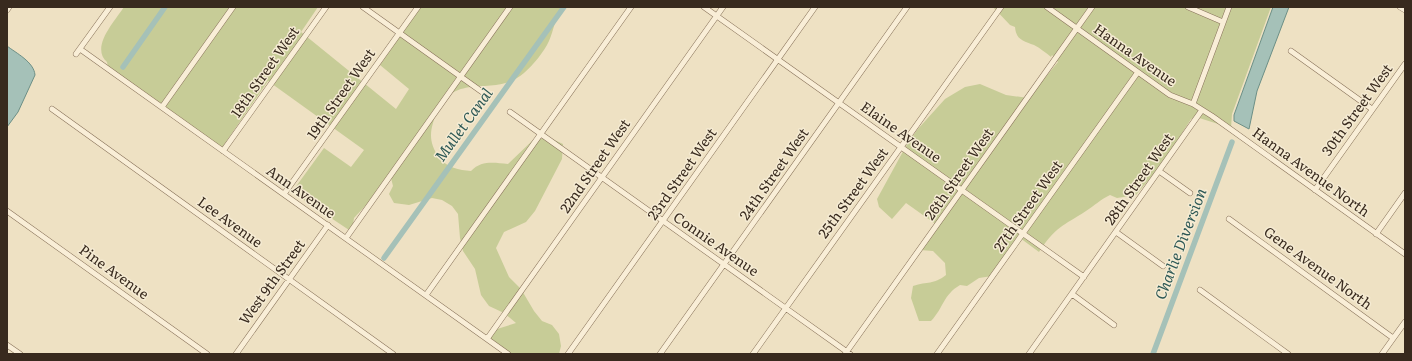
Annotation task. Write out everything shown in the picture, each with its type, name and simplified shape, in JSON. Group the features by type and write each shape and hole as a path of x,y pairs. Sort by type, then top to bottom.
{"street":[{"path":"76,54 110,7"},
{"path":"162,107 233,7"},
{"name":"18th Street West","path":"223,151 326,7"},
{"path":"362,7 485,94"},
{"name":"19th Street West","path":"284,194 418,7"},
{"path":"346,238 510,7"},
{"path":"426,295 631,7"},
{"name":"Elaine Avenue","path":"704,7 1084,277"},
{"name":"22nd Street West","path":"487,339 723,7"},
{"name":"23rd Street West","path":"568,354 815,7"},
{"name":"24th Street West","path":"660,354 907,7"},
{"name":"25th Street West","path":"753,354 1001,7"},
{"name":"Hanna Avenue","path":"1047,7 1176,98 1194,104"},
{"name":"26th Street West","path":"847,353 1092,7"},
{"path":"1188,7 1223,22"},
{"path":"1202,110 1194,104 1228,7"},
{"path":"1400,7 1405,10"},
{"name":"Ann Avenue","path":"80,49 508,354"},
{"path":"1291,51 1372,109"},
{"name":"30th Street West","path":"1315,190 1405,64"},
{"name":"27th Street West","path":"937,354 1138,72"},
{"name":"Lee Avenue","path":"52,109 394,354"},
{"name":"28th Street West","path":"1029,354 1202,110"},
{"name":"Hanna Avenue North","path":"1202,110 1405,254"},
{"name":"Connie Avenue","path":"510,112 847,353"},
{"path":"1159,171 1190,193"},
{"path":"1376,234 1405,193"},
{"name":"Pine Avenue","path":"7,211 207,354"},
{"name":"Gene Avenue North","path":"1229,219 1393,338"},
{"name":"West 9th Street","path":"236,354 328,225"},
{"path":"1116,232 1163,266"},
{"path":"1200,290 1288,354"},
{"path":"1072,294 1114,325"},
{"path":"1382,354 1405,322"},
{"path":"7,345 20,354"}],"green space":[{"path":"124,7 318,7 301,32 396,109 409,89 380,65 420,7 561,7 547,45 538,58 524,73 512,81 461,89 450,95 440,105 431,132 434,149 442,161 454,168 471,171 479,165 484,164 508,164 532,141 548,137 563,144 562,159 535,211 526,222 504,232 496,248 509,277 521,289 534,311 542,321 552,325 559,334 561,346 559,354 507,354 485,338 494,330 516,323 504,313 489,306 481,295 475,269 463,251 460,238 458,214 452,206 442,200 432,198 409,205 394,203 389,194 393,186 391,178 354,218 352,232 292,192 324,148 351,167 364,150 268,81 221,149 108,68 107,62 102,56 101,49 106,34"},
{"path":"993,7 1271,7 1232,114 1231,128 1196,117 1191,119 1163,163 1136,195 1117,198 1110,195 1055,232 1039,252 1020,238 992,276 979,278 967,286 960,285 950,293 931,321 919,321 911,298 913,286 934,282 946,275 945,263 933,251 920,250 937,225 906,203 892,219 879,207 877,199 906,146 917,130 945,99 965,87 980,84 1006,95 1028,98 1058,62 1052,55 1051,57 1036,46 1021,39 1017,35 1015,27 1010,25"}],"water":[{"path":"1273,7 1289,7 1257,91 1249,129 1234,121 1234,115"},
{"path":"7,46 28,62 34,70 35,75 18,112 7,127"}],"waterway":[{"path":"123,67 165,7"},
{"name":"Mullet Canal","path":"384,258 564,7"},
{"name":"Charlie Diversion","path":"1153,354 1232,142"}]}
